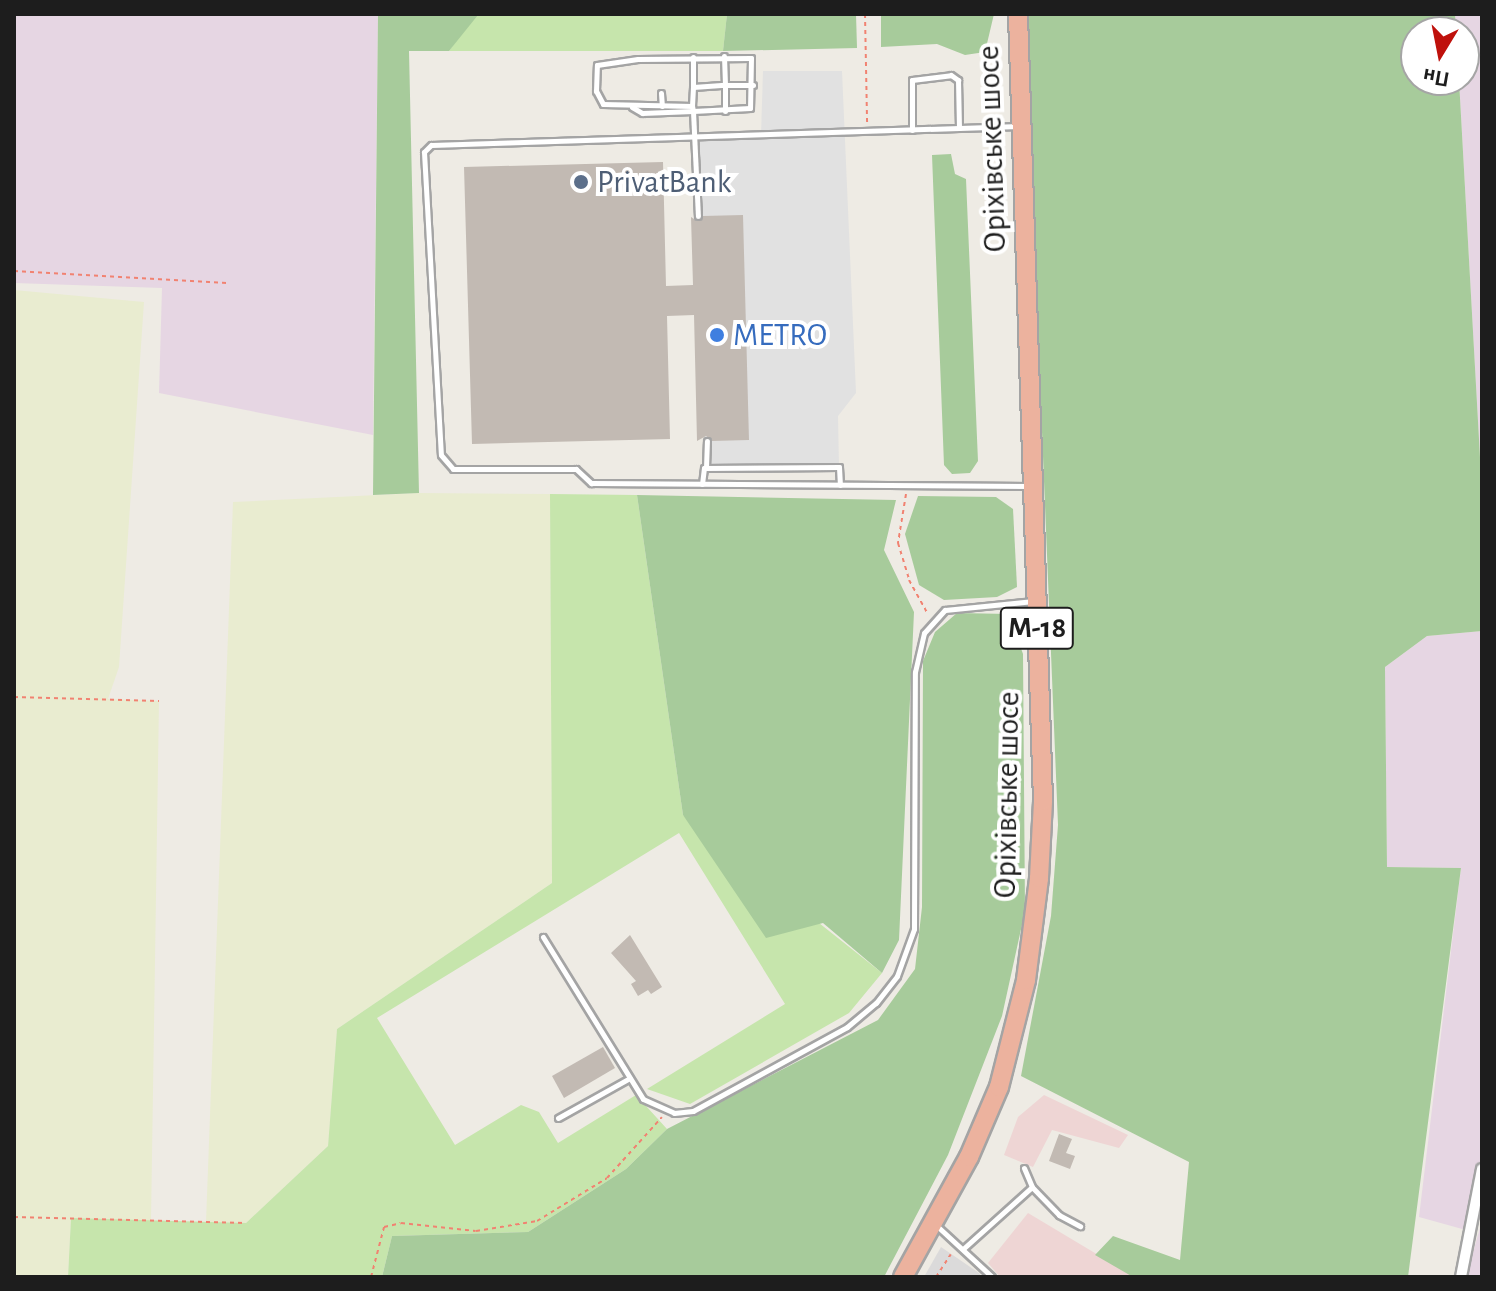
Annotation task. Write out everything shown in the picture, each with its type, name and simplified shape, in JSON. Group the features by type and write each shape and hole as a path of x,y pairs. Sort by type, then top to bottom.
{"highway":[{"name":"Оріхівське шосе","path":"935,1224 999,1087 1026,980 1043,801 1018,14"},
{"name":"М-18","path":"903,1277 935,1224"}],"street":[{"path":"1461,1277 1482,1169"}],"lane":[{"path":"724,56 725,111"},
{"path":"724,56 751,58 753,85 750,108 725,111 662,106 612,107 598,98 596,71 603,60 724,56"},
{"path":"693,57 692,110 698,216"},
{"path":"912,130 912,80 951,75 958,80 959,128"},
{"path":"693,87 753,85"},
{"path":"661,93 662,106"},
{"path":"631,106 653,113 692,110"},
{"path":"1022,126 431,145 424,152 444,464 453,469 576,469 591,483 1033,486"},
{"path":"702,484 707,441"},
{"path":"706,469 839,467 840,485"},
{"path":"543,937 643,1099 667,1111 693,1111 847,1027 876,1003 897,976 914,929 915,672 932,621 945,610 1036,601"},
{"path":"558,1118 631,1078"},
{"path":"1024,1168 1032,1187 1059,1215 1080,1226"},
{"path":"961,1246 1032,1187"},
{"path":"935,1224 992,1277"}],"path":[{"path":"865,14 867,132"},
{"path":"14,271 227,283"},
{"path":"907,485 898,543 909,580 932,621"},
{"path":"14,697 159,701"},
{"path":"371,1277 384,1227 401,1223 476,1231 537,1221 607,1178 667,1111"},
{"path":"14,1217 246,1223"},
{"path":"936,1277 961,1246"}],"shaded area":[{"path":"14,14 378,14 373,435 159,393 162,288 14,283"},
{"path":"1482,14 1482,493 1460,96 1480,96 1480,16 1455,16"},
{"path":"763,71 842,71 856,393 838,416 839,467 706,469 695,138 761,135"},
{"path":"1482,631 1482,1169 1473,1232 1419,1217 1461,868 1387,867 1385,667 1427,636"},
{"path":"1044,1095 1128,1135 1119,1148 1052,1130 1033,1167 1004,1155 1018,1117"},
{"path":"1028,1213 1135,1277 1000,1277 988,1263"},
{"path":"1482,1221 1482,1277 1466,1277"},
{"path":"941,1247 979,1273 982,1277 924,1277"}],"green space":[{"path":"378,14 478,15 449,51 409,51 419,493 373,495"},
{"path":"475,14 727,14 723,51 449,51"},
{"path":"727,14 856,14 857,48 723,51"},
{"path":"881,14 994,14 985,52 965,55 937,44 881,47"},
{"path":"1025,14 1455,14 1400,16 1400,96 1460,96 1482,493 1482,631 1427,636 1385,667 1387,867 1461,868 1408,1277 1133,1277 1095,1255 1113,1236 1180,1260 1189,1162 1021,1076 1051,916 1058,825"},
{"path":"951,154 955,174 966,179 978,461 970,473 952,474 944,465 932,155"},
{"path":"14,290 144,302 119,667 108,699 159,701 151,1221 71,1218 68,1277 14,1277"},
{"path":"419,493 550,494 552,883 337,1029 328,1146 246,1223 206,1222 233,502"},
{"path":"550,494 637,495 683,815 882,973 849,1013 690,1104 647,1089 785,1004 679,833 377,1018 455,1145 521,1105 539,1112 558,1143 636,1095 667,1129 626,1169 528,1232 392,1236 382,1277 68,1277 71,1218 246,1223 328,1146 337,1029 552,883"},
{"path":"637,495 896,500 884,550 914,612 899,940 882,973 823,923 766,938 683,815"},
{"path":"918,496 996,497 1013,509 1017,587 997,597 944,600 919,585 905,534"},
{"path":"957,613 1009,614 1023,654 1025,911 1002,1016 948,1155 884,1277 382,1277 392,1236 528,1232 626,1169 667,1129 878,1020 915,969 922,907 923,661 935,632"}],"building":[{"name":"METRO","path":"663,162 666,286 693,285 691,217 697,221 703,216 743,215 749,440 712,441 706,436 697,441 694,315 667,316 670,439 472,444 464,167"},
{"path":"630,935 662,987 651,994 648,990 638,996 631,984 636,981 611,953"},
{"path":"603,1047 615,1068 564,1098 552,1076"},
{"path":"1059,1134 1072,1139 1066,1153 1075,1156 1070,1169 1049,1161"}],"place":[{"name":"PrivatBank","path":"581,182"},
{"name":"METRO","path":"717,335"}]}
